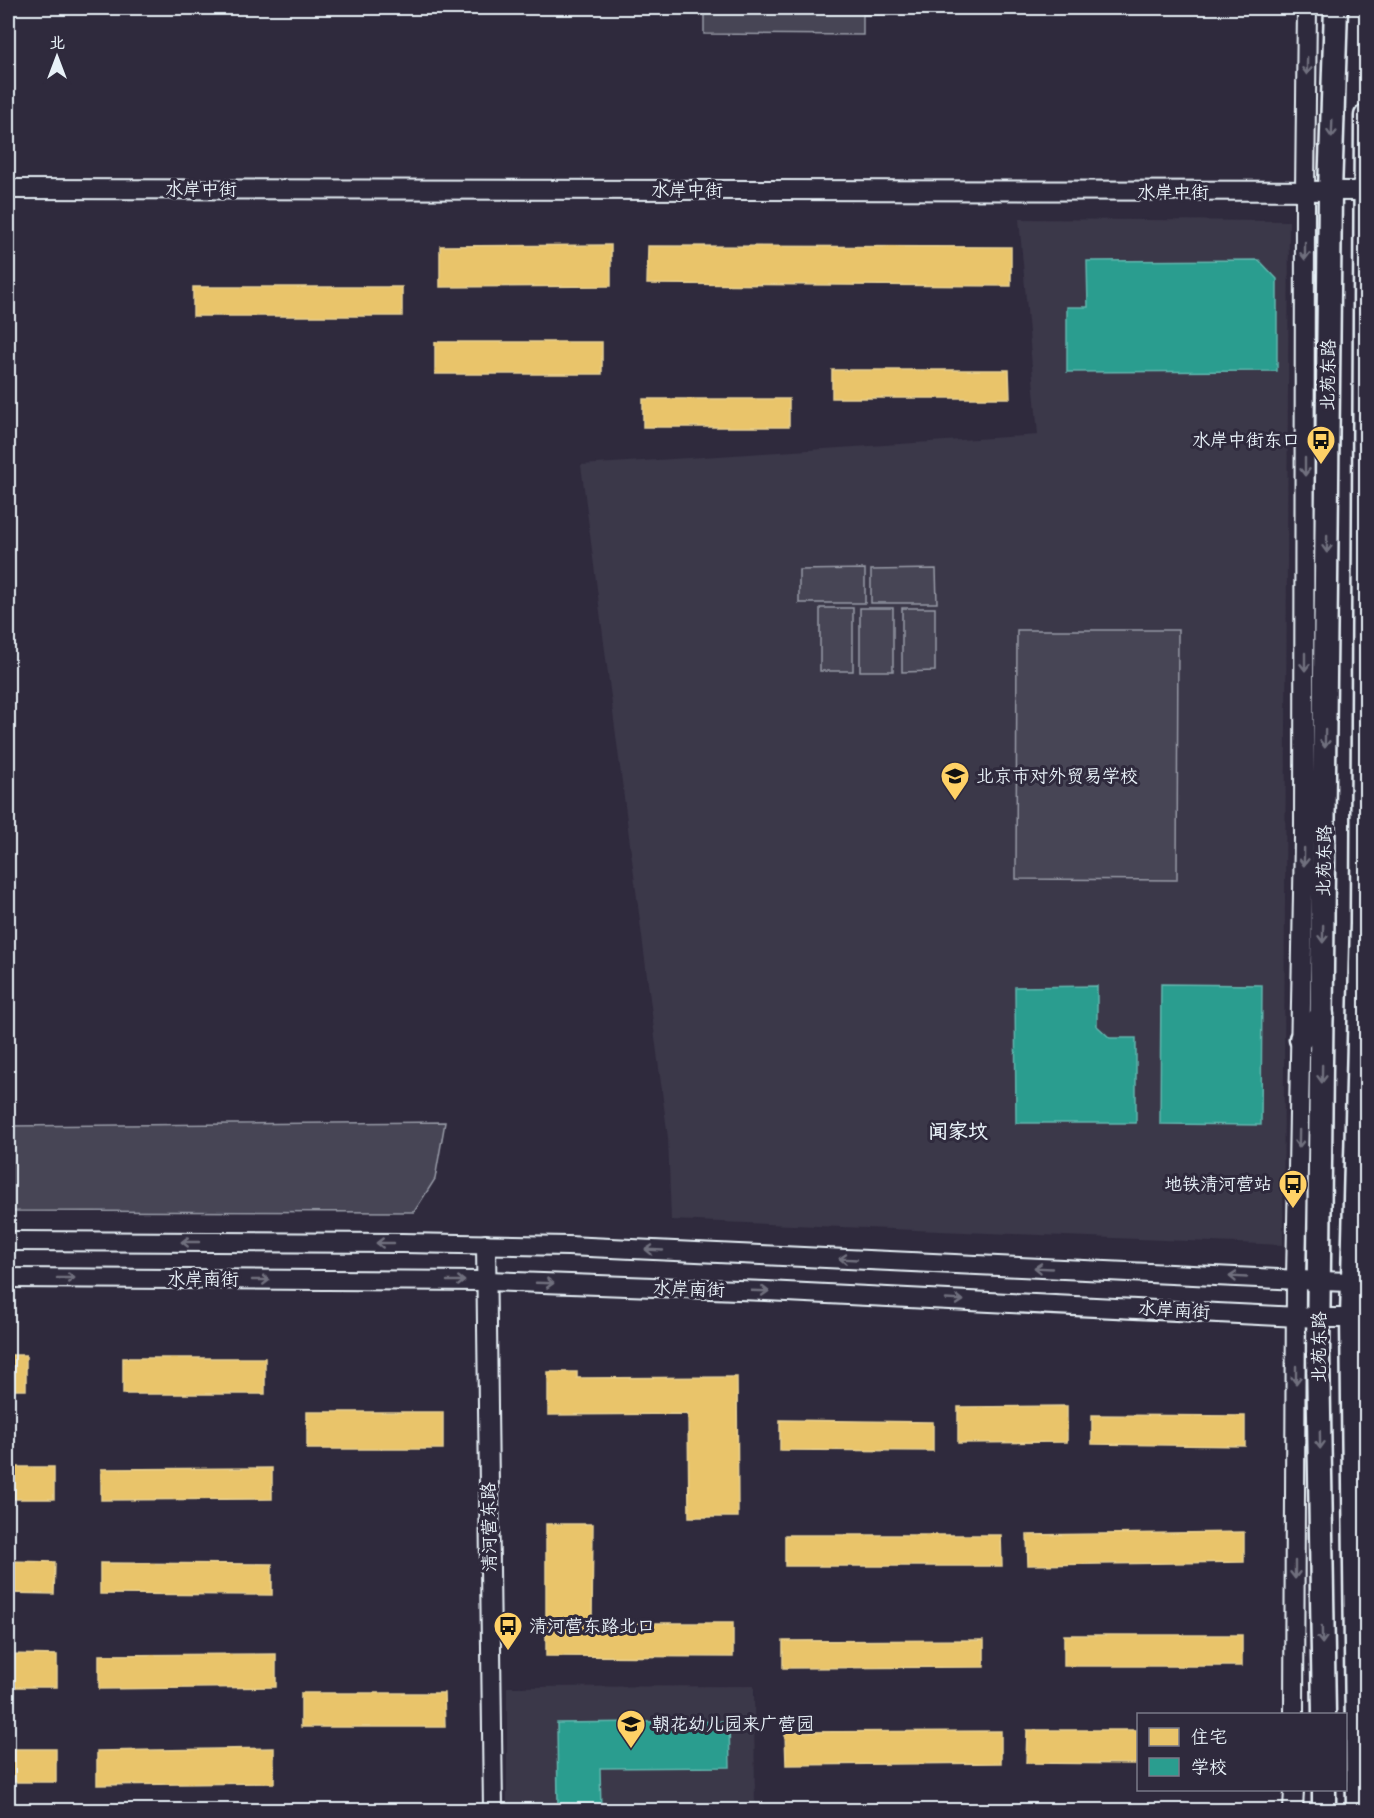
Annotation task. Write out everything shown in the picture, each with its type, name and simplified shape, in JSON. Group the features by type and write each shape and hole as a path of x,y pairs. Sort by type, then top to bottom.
{"main road":[{"name":"北苑东路","path":"1324,1713 1319,1318 1330,192 1336,8"},
{"name":"北苑东路","path":"1358,1810 1366,116"},
{"path":"1301,1039 1322,1015"},
{"path":"1324,1791 1324,1810"}],"street":[{"path":"1294,1713 1296,1280 1304,838 1307,8"},
{"name":"水岸中街","path":"8,189 1366,191"},
{"name":"水岸南街","path":"8,1241 568,1246 1320,1281 1359,1286"},
{"name":"清河营东路","path":"486,1244 493,1810"},
{"name":"水岸南街","path":"8,1278 486,1281 766,1291 1319,1318 1359,1314"},
{"path":"1293,1791 1293,1810"}],"shaded area":[{"path":"704,8 1289,9 863,15 863,35 704,34"},
{"name":"北京市对外贸易学校","path":"1019,219 1289,221 1283,1245 671,1220 668,1138 581,465 1038,435"},
{"path":"865,569 865,603 799,603 799,570"},
{"path":"936,569 937,603 871,603 871,570"},
{"path":"820,608 853,608 853,671 820,671"},
{"path":"860,608 893,608 893,671 860,671"},
{"path":"902,608 935,608 935,671 902,672"},
{"path":"1017,630 1178,630 1177,880 1016,879"},
{"path":"445,1122 435,1179 414,1212 8,1211 8,1126"},
{"name":"朝花幼儿园来广营园","path":"754,1686 755,1810 507,1810 507,1687"}],"building: 住宅":[{"path":"611,245 611,286 440,287 440,246"},
{"path":"648,246 1011,247 1011,286 647,284"},
{"path":"193,287 402,287 402,316 193,316"},
{"path":"435,342 602,342 602,374 435,374"},
{"path":"832,370 1009,370 1010,398 832,398"},
{"path":"643,399 789,399 789,427 643,427"},
{"path":"8,1355 26,1355 26,1390 8,1390"},
{"path":"123,1358 265,1358 265,1394 123,1394"},
{"path":"548,1372 577,1372 577,1378 737,1377 738,1517 689,1517 688,1414 548,1415"},
{"path":"1067,1406 1067,1442 958,1443 958,1407"},
{"path":"307,1412 443,1412 443,1449 307,1449"},
{"path":"1092,1415 1245,1416 1245,1446 1092,1444"},
{"path":"780,1420 933,1422 933,1451 780,1450"},
{"path":"8,1467 54,1467 54,1499 8,1499"},
{"path":"272,1468 272,1499 101,1500 101,1469"},
{"path":"546,1524 593,1524 592,1623 733,1623 733,1657 546,1656"},
{"path":"1244,1532 1244,1562 1028,1565 1027,1535"},
{"path":"785,1535 1001,1535 1002,1566 785,1566"},
{"path":"8,1561 55,1562 54,1594 8,1593"},
{"path":"100,1563 272,1564 272,1595 100,1594"},
{"path":"1064,1635 1242,1635 1242,1666 1064,1666"},
{"path":"984,1640 984,1667 783,1668 783,1641"},
{"path":"8,1654 57,1655 57,1687 8,1687"},
{"path":"276,1654 276,1687 99,1689 99,1655"},
{"path":"301,1693 444,1693 445,1727 301,1727"},
{"path":"1027,1730 1137,1730 1137,1764 1026,1763"},
{"path":"1001,1731 1001,1763 786,1765 785,1732"},
{"path":"274,1748 274,1783 97,1785 97,1751"},
{"path":"8,1749 56,1749 56,1782 8,1782"}],"building: 学校":[{"path":"1259,260 1277,279 1277,371 1067,372 1067,307 1088,307 1087,261"},
{"path":"1161,984 1262,985 1261,1125 1160,1124"},
{"path":"1097,986 1097,1026 1110,1038 1136,1038 1136,1123 1016,1123 1015,987"},
{"path":"729,1721 730,1767 600,1768 601,1810 558,1810 557,1723"}],"place":[{"name":"水岸中街东口","path":"1321,466"},
{"name":"北京市对外贸易学校","path":"955,802"},
{"name":"地铁清河营站","path":"1293,1210"},
{"name":"清河营东路北口","path":"508,1652"},
{"name":"朝花幼儿园来广营园","path":"631,1750"}],"district":[{"name":"闻家坟","path":"958,1131"}]}
